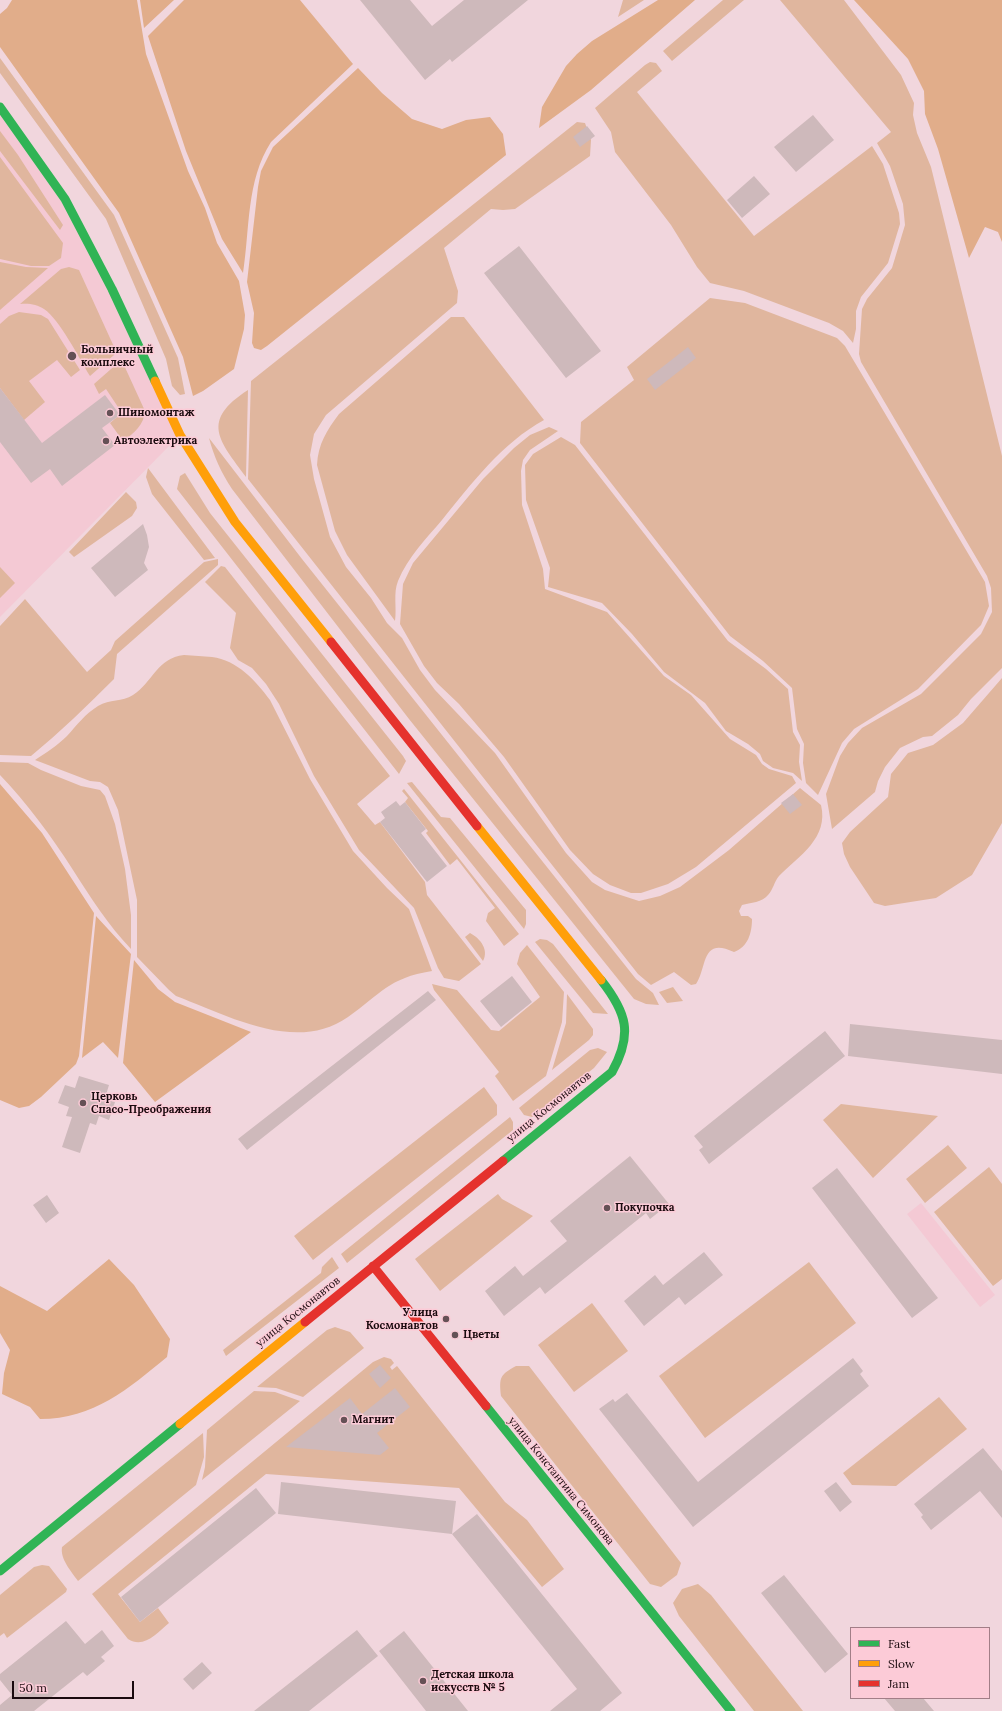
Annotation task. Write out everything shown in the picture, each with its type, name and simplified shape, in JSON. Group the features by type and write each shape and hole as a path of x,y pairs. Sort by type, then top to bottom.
{"main road":[{"name":"улица Космонавтов","path":"0,107 65,199 112,288 180,435 235,522 615,999 626,1023 625,1047 612,1072 0,1571"},
{"name":"улица Константина Симонова","path":"373,1266 731,1711"}],"shaded area":[{"path":"12,0 137,0 146,54 188,171 205,208 217,243 239,281 245,315 244,329 234,369 203,391 193,396 183,357 119,213 0,47 0,14 7,8"},
{"path":"140,0 174,0 144,28"},
{"path":"184,0 300,0 353,64 271,142 263,157 257,173 250,206 243,273 222,239 186,151 148,36"},
{"path":"623,0 644,0 618,17"},
{"path":"658,0 695,0 591,90 539,128 542,107 566,66 577,54 592,41"},
{"path":"723,0 744,0 672,61 663,51"},
{"path":"780,0 844,0 901,75 914,103 913,115 917,133 931,167 1002,456 1002,668 971,699 958,715 932,736 923,737 900,748 885,767 878,781 875,792 832,829 826,794 840,756 848,743 862,728 921,694 981,634 992,612 991,588 987,576 861,362 859,354 862,309 867,299 892,268 905,225 903,204 890,166 877,143 891,132"},
{"path":"854,0 1002,0 1002,242 998,232 985,227 969,258 938,149 925,114 924,91 908,59"},
{"path":"0,58 114,215 178,358 185,394 180,395 172,386 166,359 106,219 0,73"},
{"path":"650,62 656,63 662,71 637,92 754,236 872,146 883,164 899,213 900,224 888,263 861,297 856,311 856,329 853,343 843,331 829,323 744,291 710,283 697,267 671,225 615,152 611,132 595,108"},
{"path":"358,68 382,93 412,119 442,129 466,120 490,117 503,134 506,155 267,346 261,350 254,348 252,343 254,313 247,282 261,171 273,147"},
{"name":"Больничный комплекс","path":"0,107 65,199 180,435 0,617"},
{"path":"577,122 585,123 591,140 590,156 515,209 491,209 444,248 458,291 457,303 326,415 314,434 310,455 314,479 330,537 346,567 371,598 387,623 402,638 420,670 435,690 495,753 566,853 592,882 605,890 639,901 660,896 680,887 729,850 800,788 821,805 821,827 810,845 779,876 770,893 766,897 756,902 742,905 739,911 741,916 748,916 752,919 750,934 746,943 739,950 734,952 723,948 716,948 710,951 696,984 691,985 674,972 651,985 638,974 248,479 251,381"},
{"path":"0,131 18,155 63,225 60,230 0,151"},
{"path":"0,157 63,243 61,258 49,266 31,266 0,259"},
{"path":"0,262 26,267 48,268 0,310"},
{"path":"69,267 79,270 115,349 114,355 90,376 63,330 50,314 44,309 35,305 20,304 61,269"},
{"path":"710,298 745,303 837,338 845,346 985,582 989,606 981,625 918,689 854,729 842,743 818,795 806,783 803,763 804,744 797,729 792,688 763,661 730,636 580,443 581,422 634,380 627,367"},
{"path":"19,312 41,315 48,319 80,370 71,377 57,360 29,381 45,402 24,420 0,388 0,324 9,316"},
{"path":"451,317 464,317 544,420 515,440 488,465 412,556 398,581 395,596 395,621 347,555 335,531 317,465 319,450 324,438 339,414"},
{"path":"119,362 123,363 145,411 143,420 135,432 123,441 110,423 122,413 106,389 99,394 94,384"},
{"path":"248,390 246,477 222,441 219,431 219,421 224,411 233,401"},
{"path":"549,427 558,431 530,450 523,460 521,471 522,505 543,569 545,589 607,612 664,676 691,695 730,739 756,755 762,764 769,769 792,776 796,783 696,867 668,884 641,893 631,893 610,885 593,874 570,850 504,757 459,704 437,683 424,666 400,624 403,584 413,563 483,479 514,448 530,435"},
{"path":"561,437 575,445 728,641 766,669 788,689 793,732 800,745 799,762 802,781 793,773 773,768 763,761 760,754 748,744 726,731 705,703 664,672 632,634 602,603 548,587 550,568 526,500 525,465 533,454"},
{"path":"209,438 302,559 636,979 653,993 659,1005 646,1004 634,999 409,719 232,489 218,464"},
{"path":"148,468 215,558 204,560 152,494 146,477"},
{"path":"185,473 210,513 403,756 406,761 399,774 177,489 180,476"},
{"path":"126,492 136,502 137,508 132,516 74,557 69,552"},
{"path":"218,559 218,565 117,654 114,679 52,738 31,756 0,755 0,626 25,599 87,672 111,650 115,641 204,562"},
{"path":"221,566 225,567 390,776 357,804 375,825 380,822 425,882 427,895 481,964 459,981 444,978 438,968 414,908 359,850 314,776 279,704 266,684 252,668 238,660 230,648 236,613 205,582"},
{"path":"0,567 15,583 0,598"},
{"path":"184,655 212,657 230,662 245,672 265,693 310,779 353,851 387,888 409,909 432,971 417,974 395,983 386,988 348,1017 328,1028 306,1032 284,1032 262,1028 239,1021 176,996 137,957 137,900 118,810 108,787 100,782 90,781 35,760 52,749 67,736 93,709 107,702 125,699 133,695 146,684 156,671 167,661"},
{"path":"1002,678 1002,823 972,875 936,898 885,906 874,903 850,867 844,854 842,843 850,832 888,797 891,774 908,753 933,745 963,723"},
{"path":"0,762 28,763 41,770 81,786 100,790 105,796 115,824 125,869 131,915 131,949 100,911 57,845 39,821 0,775"},
{"path":"412,782 441,817 450,818 526,910 526,924 524,929 407,783"},
{"path":"0,784 42,833 94,913 79,1056 76,1064 41,1097 29,1106 19,1108 0,1100"},
{"path":"404,789 519,934 504,946 486,921 488,913 495,908 457,859 450,865 426,833 428,831 405,802 408,798 402,791"},
{"path":"96,916 131,954 118,1058 103,1042 82,1058"},
{"path":"470,933 478,938 483,945 485,957 483,961 465,937"},
{"path":"540,939 547,940 553,944 608,1014 593,1013 535,942"},
{"path":"527,945 564,992 562,1022 546,1076 513,1101 495,1076 499,1072 434,990 432,984 457,990 491,1030 499,1031 540,997 517,964 520,953"},
{"path":"134,960 158,989 175,1002 251,1032 155,1102 123,1063"},
{"path":"673,987 683,1001 667,1003 659,992"},
{"path":"567,994 593,1029 593,1035 589,1040 552,1070 566,1023"},
{"path":"598,1048 607,1052 594,1068 532,1117 524,1115 519,1108 590,1050"},
{"path":"484,1087 497,1105 497,1115 313,1260 294,1236"},
{"path":"841,1104 938,1116 873,1178 823,1120"},
{"path":"510,1117 513,1122 513,1130 347,1263 341,1254"},
{"path":"948,1145 967,1168 925,1203 906,1179"},
{"path":"989,1167 1002,1184 1002,1279 993,1286 934,1212"},
{"path":"498,1194 502,1199 533,1216 440,1291 415,1259"},
{"path":"921,1203 995,1295 980,1307 907,1214"},
{"path":"332,1257 339,1268 226,1356 223,1350 321,1273 322,1267"},
{"path":"109,1259 134,1285 170,1339 167,1357 124,1391 94,1408 59,1418 40,1419 30,1407 2,1394 4,1373 10,1350 0,1333 0,1286 47,1311"},
{"path":"809,1262 856,1323 705,1438 659,1376"},
{"path":"592,1303 628,1351 574,1392 538,1345"},
{"path":"335,1327 350,1332 364,1348 303,1397 276,1388 257,1387 327,1330"},
{"path":"384,1357 391,1359 394,1363 390,1367 392,1370 397,1366 505,1502 527,1520 564,1569 542,1587 459,1488 266,1474 118,1594 140,1622 158,1608 169,1623 145,1641 134,1642 128,1639 92,1594 373,1362"},
{"path":"516,1366 529,1366 681,1563 677,1575 661,1587 650,1584 501,1396 500,1385 502,1377"},
{"path":"254,1391 275,1392 300,1401 202,1480 205,1467 207,1430"},
{"path":"939,1397 967,1429 896,1486 852,1485 843,1473"},
{"path":"203,1433 204,1457 196,1485 78,1581 64,1560 62,1547"},
{"path":"42,1565 49,1566 67,1589 66,1592 7,1638 4,1633 0,1636 0,1595 34,1567"},
{"path":"698,1584 711,1595 803,1711 754,1711 679,1616 673,1603 682,1589"}],"building":[{"path":"360,0 410,0 432,26 464,0 528,0 452,62 450,59 425,80"},
{"path":"813,115 834,140 796,172 774,147"},
{"path":"587,126 595,136 580,147 573,137"},
{"path":"754,176 770,194 742,218 727,200"},
{"path":"519,246 601,351 566,378 484,273"},
{"path":"688,347 696,358 655,390 647,379"},
{"path":"0,388 42,443 105,395 120,415 102,428 115,445 62,486 50,469 31,483 0,442"},
{"path":"143,524 149,547 144,563 148,570 115,597 91,568"},
{"path":"793,794 802,805 790,814 781,803"},
{"path":"396,801 400,806 405,802 426,829 421,833 447,866 427,882 380,822 385,818 381,812"},
{"path":"512,976 532,1002 501,1027 480,1001"},
{"path":"428,991 436,1000 247,1150 238,1139"},
{"path":"850,1024 1002,1040 1002,1074 848,1056"},
{"path":"825,1031 845,1056 709,1164 699,1150 703,1147 694,1136"},
{"path":"79,1076 109,1085 105,1098 115,1102 109,1120 99,1116 96,1125 90,1123 80,1153 62,1147 72,1117 66,1116 69,1107 58,1103 65,1085 75,1088"},
{"path":"630,1156 669,1204 650,1219 646,1213 545,1294 540,1287 504,1316 485,1291 515,1266 523,1276 567,1241 550,1221"},
{"path":"837,1168 938,1298 912,1318 812,1188"},
{"path":"47,1195 59,1213 46,1223 33,1205"},
{"path":"704,1252 723,1275 685,1305 679,1297 644,1326 624,1301 655,1275 663,1285"},
{"path":"853,1358 863,1371 860,1374 869,1386 693,1527 599,1409 613,1399 615,1402 627,1393 698,1482"},
{"path":"380,1365 391,1378 380,1388 369,1374"},
{"name":"Магнит","path":"395,1388 410,1407 377,1433 389,1448 380,1455 286,1447 350,1398 362,1414"},
{"path":"983,1448 1002,1471 1002,1518 980,1491 931,1530 921,1517 923,1515 914,1504"},
{"path":"281,1482 456,1501 452,1534 278,1514"},
{"path":"836,1482 852,1502 840,1512 824,1491"},
{"path":"256,1488 276,1513 140,1622 121,1597"},
{"path":"477,1514 622,1693 600,1711 550,1711 577,1689 452,1534"},
{"path":"784,1575 848,1654 825,1673 761,1593"},
{"path":"66,1621 85,1644 102,1630 114,1646 101,1657 105,1661 87,1676 83,1672 34,1711 0,1711 0,1705 12,1695 0,1680 0,1674"},
{"path":"357,1630 378,1656 309,1711 254,1711"},
{"name":"Детская школа искусств № 5","path":"404,1631 468,1711 426,1711 379,1651"},
{"path":"202,1662 212,1673 193,1690 183,1679"},
{"path":"885,1699 924,1699 934,1711 895,1711"}],"traffic: fast":[{"path":"0,107 65,199 112,289 155,381"},
{"path":"503,1161 612,1072 623,1046 625,1035 624,1024 617,1003 601,980"},
{"path":"486,1406 731,1711"},
{"path":"0,1571 180,1424"}],"traffic: slow":[{"path":"155,381 180,435 235,522 331,642"},
{"path":"477,826 601,980"},
{"path":"180,1424 305,1322"}],"traffic: jam":[{"path":"331,642 477,826"},
{"path":"305,1322 503,1161"},
{"path":"373,1266 486,1406"}],"place":[{"name":"Больничный комплекс","path":"72,356"},
{"name":"Шиномонтаж","path":"110,413"},
{"name":"Автоэлектрика","path":"106,441"},
{"name":"Церковь Спасо-Преображения","path":"83,1103"},
{"name":"Покупочка","path":"607,1208"},
{"name":"Улица Космонавтов","path":"446,1319"},
{"name":"Цветы","path":"455,1335"},
{"name":"Магнит","path":"344,1420"},
{"name":"Детская школа искусств № 5","path":"423,1681"}]}
